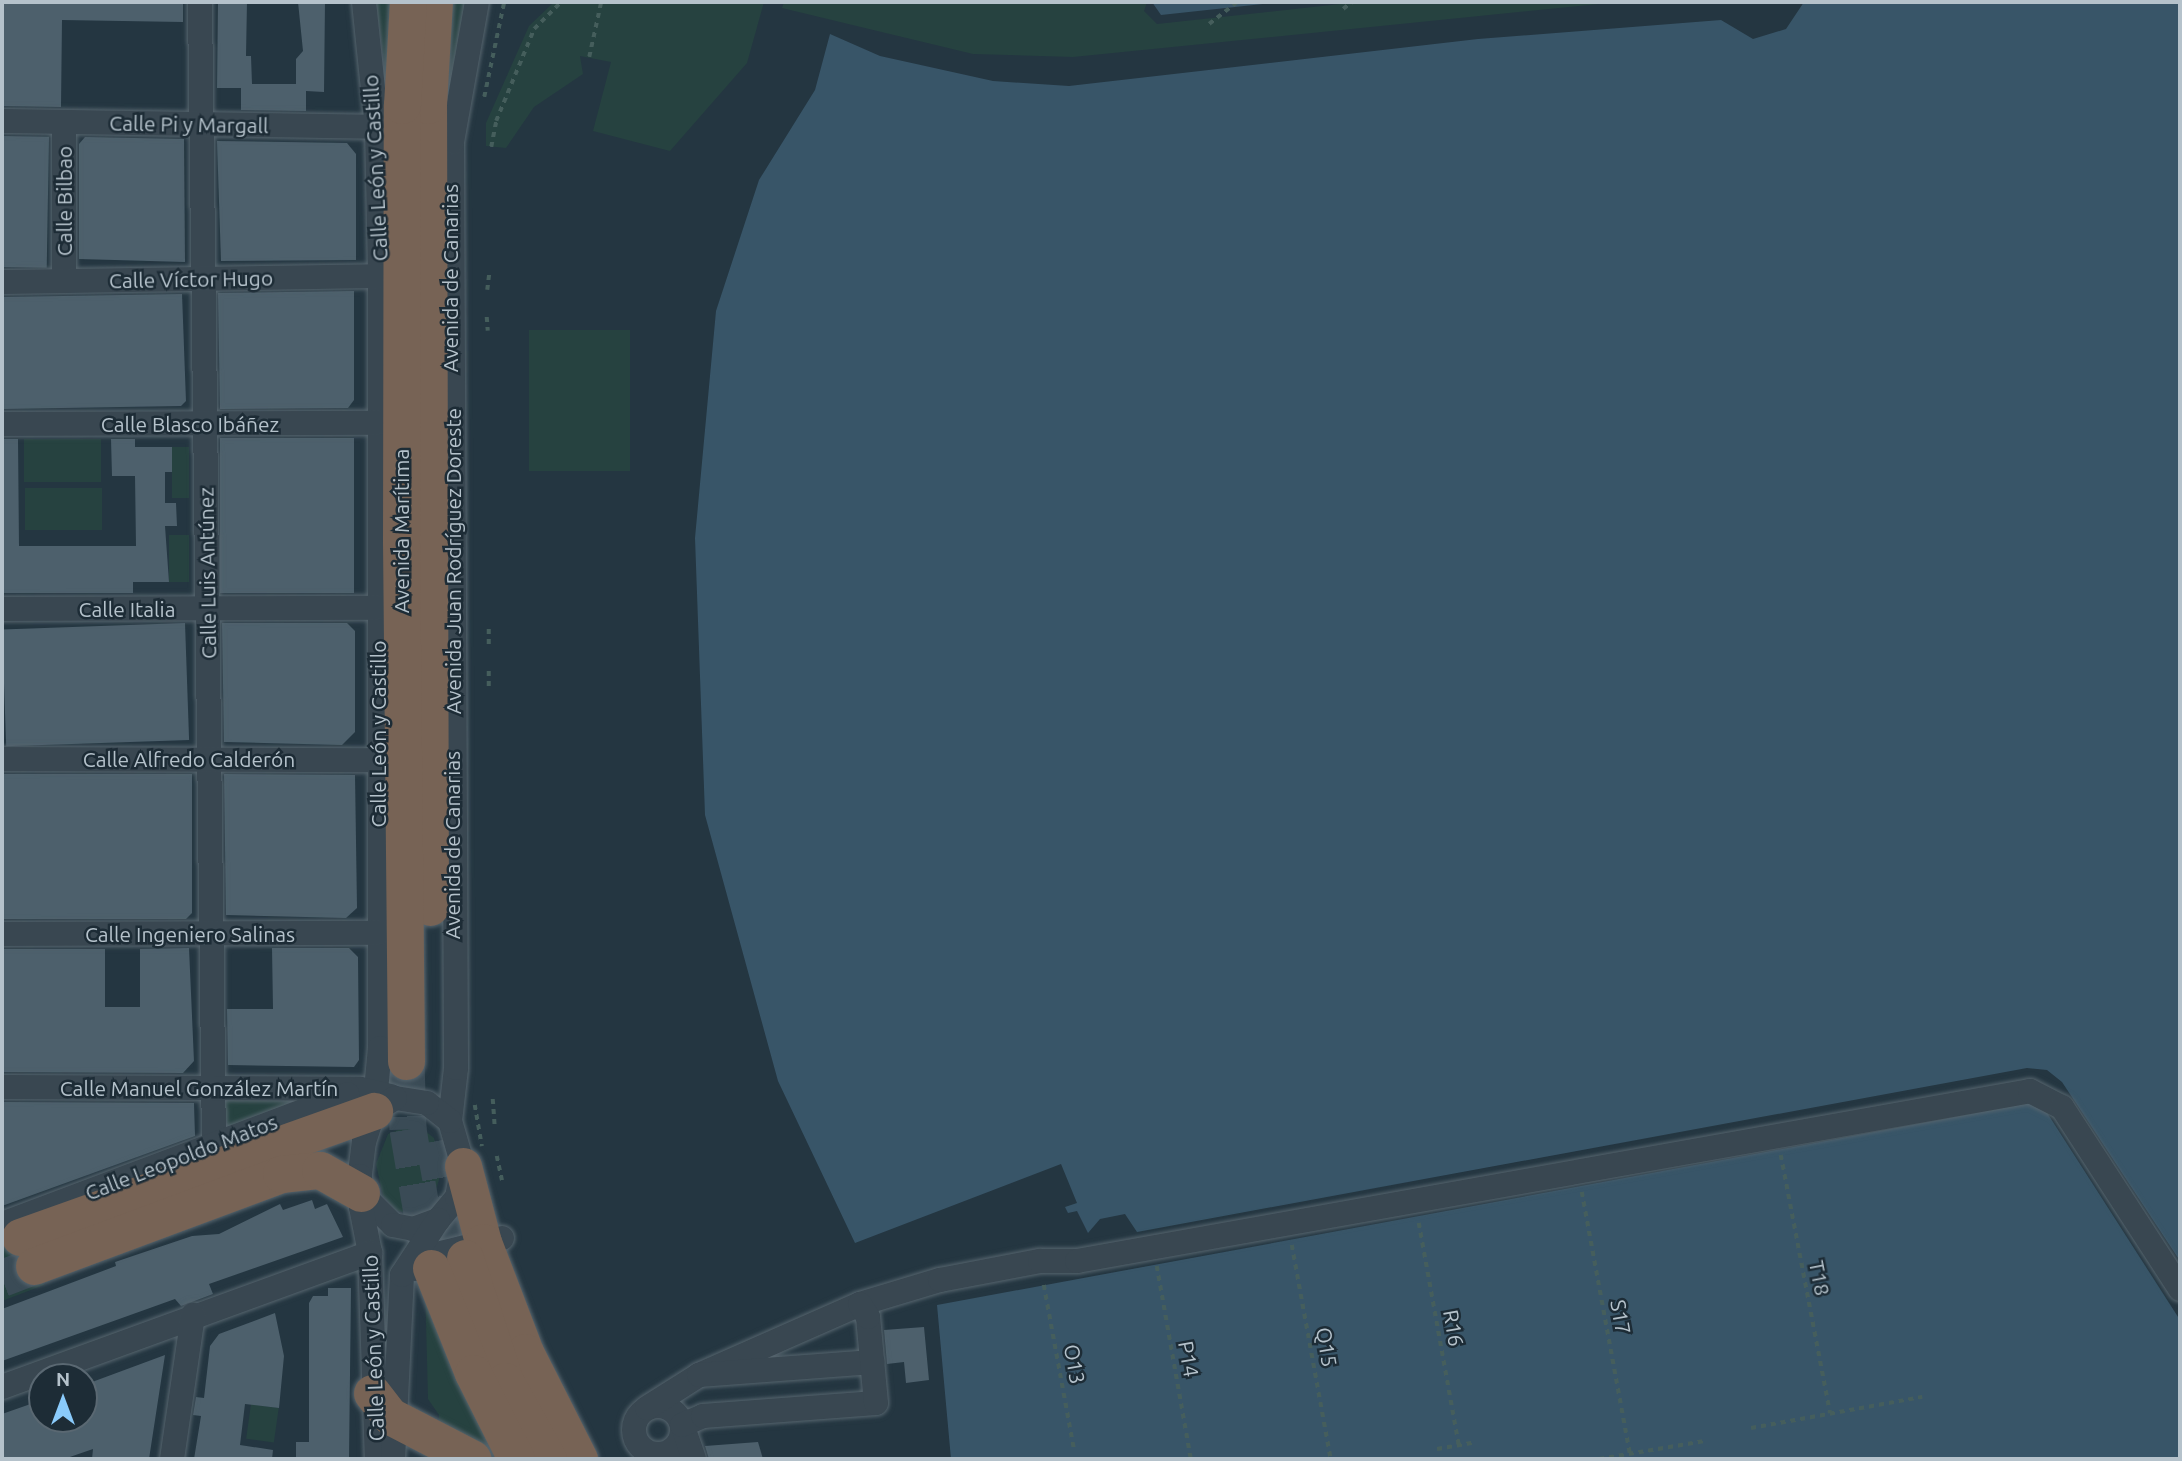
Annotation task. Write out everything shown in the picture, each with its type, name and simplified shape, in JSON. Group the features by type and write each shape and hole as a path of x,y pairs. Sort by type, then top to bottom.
{"highway":[{"name":"Avenida Marítima","path":"403,541 386,434 408,2"},
{"name":"Avenida Marítima","path":"406,1056 403,541 428,306 428,105 434,2"},
{"path":"403,541 453,419 428,306"},
{"path":"386,434 391,490 403,541"},
{"path":"19,1242 377,1097"},
{"path":"472,1157 470,1252 473,1373 516,1459"},
{"path":"19,1242 281,1174 320,1170 361,1193"},
{"path":"470,1252 505,1381 548,1459"},
{"path":"470,1252 579,1459"},
{"path":"372,1393 377,1405 396,1419 473,1459"}],"street":[{"name":"Calle Luis Antúnez","path":"200,2 214,1144"},
{"name":"Calle León y Castillo","path":"364,2 377,127 386,434"},
{"name":"Avenida Juan Rodríguez Doreste","path":"450,1121 456,1068 452,142 477,2"},
{"name":"Calle Pi y Margall","path":"2,121 377,127"},
{"name":"Calle Bilbao","path":"64,122 64,281"},
{"name":"Calle Víctor Hugo","path":"2,282 380,276"},
{"name":"Calle Blasco Ibáñez","path":"2,424 205,424 386,434"},
{"name":"Calle León y Castillo","path":"377,1097 406,1056 379,933 376,760 379,608 403,541"},
{"name":"Calle Italia","path":"2,609 379,608"},
{"name":"Calle Alfredo Calderón","path":"2,759 376,760"},
{"name":"Calle Ingeniero Salinas","path":"2,934 379,933"},
{"name":"Calle Manuel González Martín","path":"2,1087 213,1087 377,1097"},
{"path":"682,1425 680,1441 669,1452 649,1455 634,1426 647,1408 698,1375 860,1304 940,1280 1040,1261 1089,1259 2030,1091 2062,1107 2180,1289"},
{"path":"377,1097 427,1103 450,1121 472,1157 457,1197 438,1220 413,1229 393,1225 361,1193 364,1141 377,1097"},
{"name":"Calle Leopoldo Matos","path":"19,1242 214,1144 377,1097"},
{"name":"Calle León y Castillo","path":"361,1193 369,1245 372,1393 377,1459"},
{"name":"Calle León y Castillo","path":"393,1459 402,1275 438,1220"},
{"path":"2,1387 369,1245"},
{"path":"416,1307 414,1277 419,1263 470,1252"},
{"path":"682,1425 703,1416 876,1403 873,1362 860,1304"},
{"path":"172,1459 193,1315"},
{"path":"698,1375 873,1362"},
{"path":"647,1408 668,1408 682,1425 694,1459"}],"path":[{"path":"481,101 504,2"},
{"path":"491,147 496,121 534,29 561,2"},
{"path":"589,57 601,2"},
{"path":"1209,24 1237,2"},
{"path":"1343,9 1352,2"},
{"path":"487,290 489,274"},
{"path":"487,317 488,331"},
{"path":"489,629 489,645"},
{"path":"489,671 489,688"},
{"path":"472,1157 473,1094"},
{"path":"493,1099 495,1129"},
{"name":"T18","path":"1780,1149 1830,1413"},
{"path":"497,1156 502,1180"},
{"name":"S17","path":"1581,1186 1630,1454"},
{"name":"R16","path":"1418,1216 1459,1445"},
{"name":"Q15","path":"1291,1240 1331,1459"},
{"name":"P14","path":"1157,1264 1191,1459"},
{"name":"O13","path":"1044,1285 1074,1449"},
{"path":"1751,1428 1922,1397"},
{"path":"1600,1459 1704,1441"},
{"path":"1437,1449 1475,1442"}],"green space":[{"path":"376,2 398,2 385,232 384,62"},
{"path":"445,2 466,2 445,133"},
{"path":"554,2 764,2 747,63 670,151 593,131 611,62 580,56 583,74 534,107 506,148 486,146 486,123 529,26"},
{"path":"784,2 1147,2 1144,11 1157,24 1358,2 1619,2 1073,57 973,54 782,8"},
{"path":"529,330 630,330 630,471 529,471"},
{"path":"24,439 101,439 101,482 24,482"},
{"path":"172,447 189,447 189,498 172,498"},
{"path":"25,488 102,488 102,530 25,530"},
{"path":"169,535 189,535 189,582 169,582"},
{"path":"221,1095 300,1100 228,1127"},
{"path":"415,1123 434,1138 443,1167 431,1205 410,1214 396,1210 383,1196 376,1164 388,1134"},
{"path":"21,1227 44,1285 2,1301 2,1234"},
{"path":"425,1283 496,1454 439,1426 439,1415 428,1399"},
{"path":"251,1404 279,1408 274,1443 246,1439"}],"water":[{"path":"1152,2 1281,2 1161,15"},
{"path":"1804,2 2180,2 2180,1261 2062,1082 2047,1070 2027,1068 1137,1232 1125,1214 1100,1219 1088,1233 1077,1211 1068,1213 1065,1207 1077,1203 1061,1164 855,1243 778,1081 705,815 695,538 716,311 759,180 815,90 830,34 880,56 993,81 1069,86 1478,39 1721,20 1753,39 1786,29"},
{"path":"2031,1103 2044,1108 2180,1320 2180,1459 951,1459 937,1305"}],"building":[{"path":"2,2 183,2 183,22 62,20 61,107 2,106"},
{"path":"218,2 247,2 246,56 251,56 252,84 296,84 296,59 303,51 298,2 325,2 324,92 306,91 306,111 241,110 241,88 217,88"},
{"path":"2,136 49,137 47,268 2,267"},
{"path":"85,137 184,139 185,262 79,259 79,144"},
{"path":"217,141 347,143 356,154 356,260 221,261"},
{"path":"354,291 354,400 348,408 220,409 218,293"},
{"path":"182,294 186,401 181,406 2,409 2,297"},
{"path":"220,438 354,438 354,593 220,593"},
{"path":"2,439 18,439 19,546 136,546 135,476 112,476 111,439 135,439 135,447 172,447 172,472 165,472 165,503 176,503 177,526 165,526 169,582 133,582 133,593 2,593"},
{"path":"185,623 189,740 6,746 2,629"},
{"path":"222,623 347,623 355,631 355,732 342,745 224,742"},
{"path":"2,774 192,774 192,913 186,919 2,919"},
{"path":"224,774 355,775 357,908 346,918 226,915"},
{"path":"189,948 194,1061 183,1073 2,1072 2,949 105,949 105,1007 140,1007 140,949"},
{"path":"272,948 349,948 358,957 359,1060 354,1067 228,1065 227,1009 273,1009"},
{"path":"2,1102 194,1103 195,1136 2,1206"},
{"path":"312,1200 315,1209 327,1204 343,1237 209,1284 213,1294 181,1306 175,1299 2,1361 2,1309 116,1266 115,1262 192,1236 219,1234 280,1204 283,1210"},
{"path":"328,1288 351,1288 349,1459 296,1459 296,1442 309,1442 309,1303 313,1296 328,1296"},
{"path":"275,1313 284,1356 279,1408 245,1404 240,1445 273,1450 272,1459 194,1459 201,1416 193,1415 196,1397 204,1398 210,1346 219,1334"},
{"path":"924,1327 929,1380 906,1383 904,1362 887,1364 884,1330"},
{"path":"165,1355 149,1459 92,1459 93,1449 64,1459 2,1459 2,1414 28,1405 28,1433 98,1433 98,1380"},
{"path":"758,1442 763,1459 709,1459 705,1446"}],"tunnel":[{"path":"406,1061 408,1129 430,1261"},
{"path":"434,1141 445,1201 465,1258"},
{"path":"2,1278 34,1266"}]}
